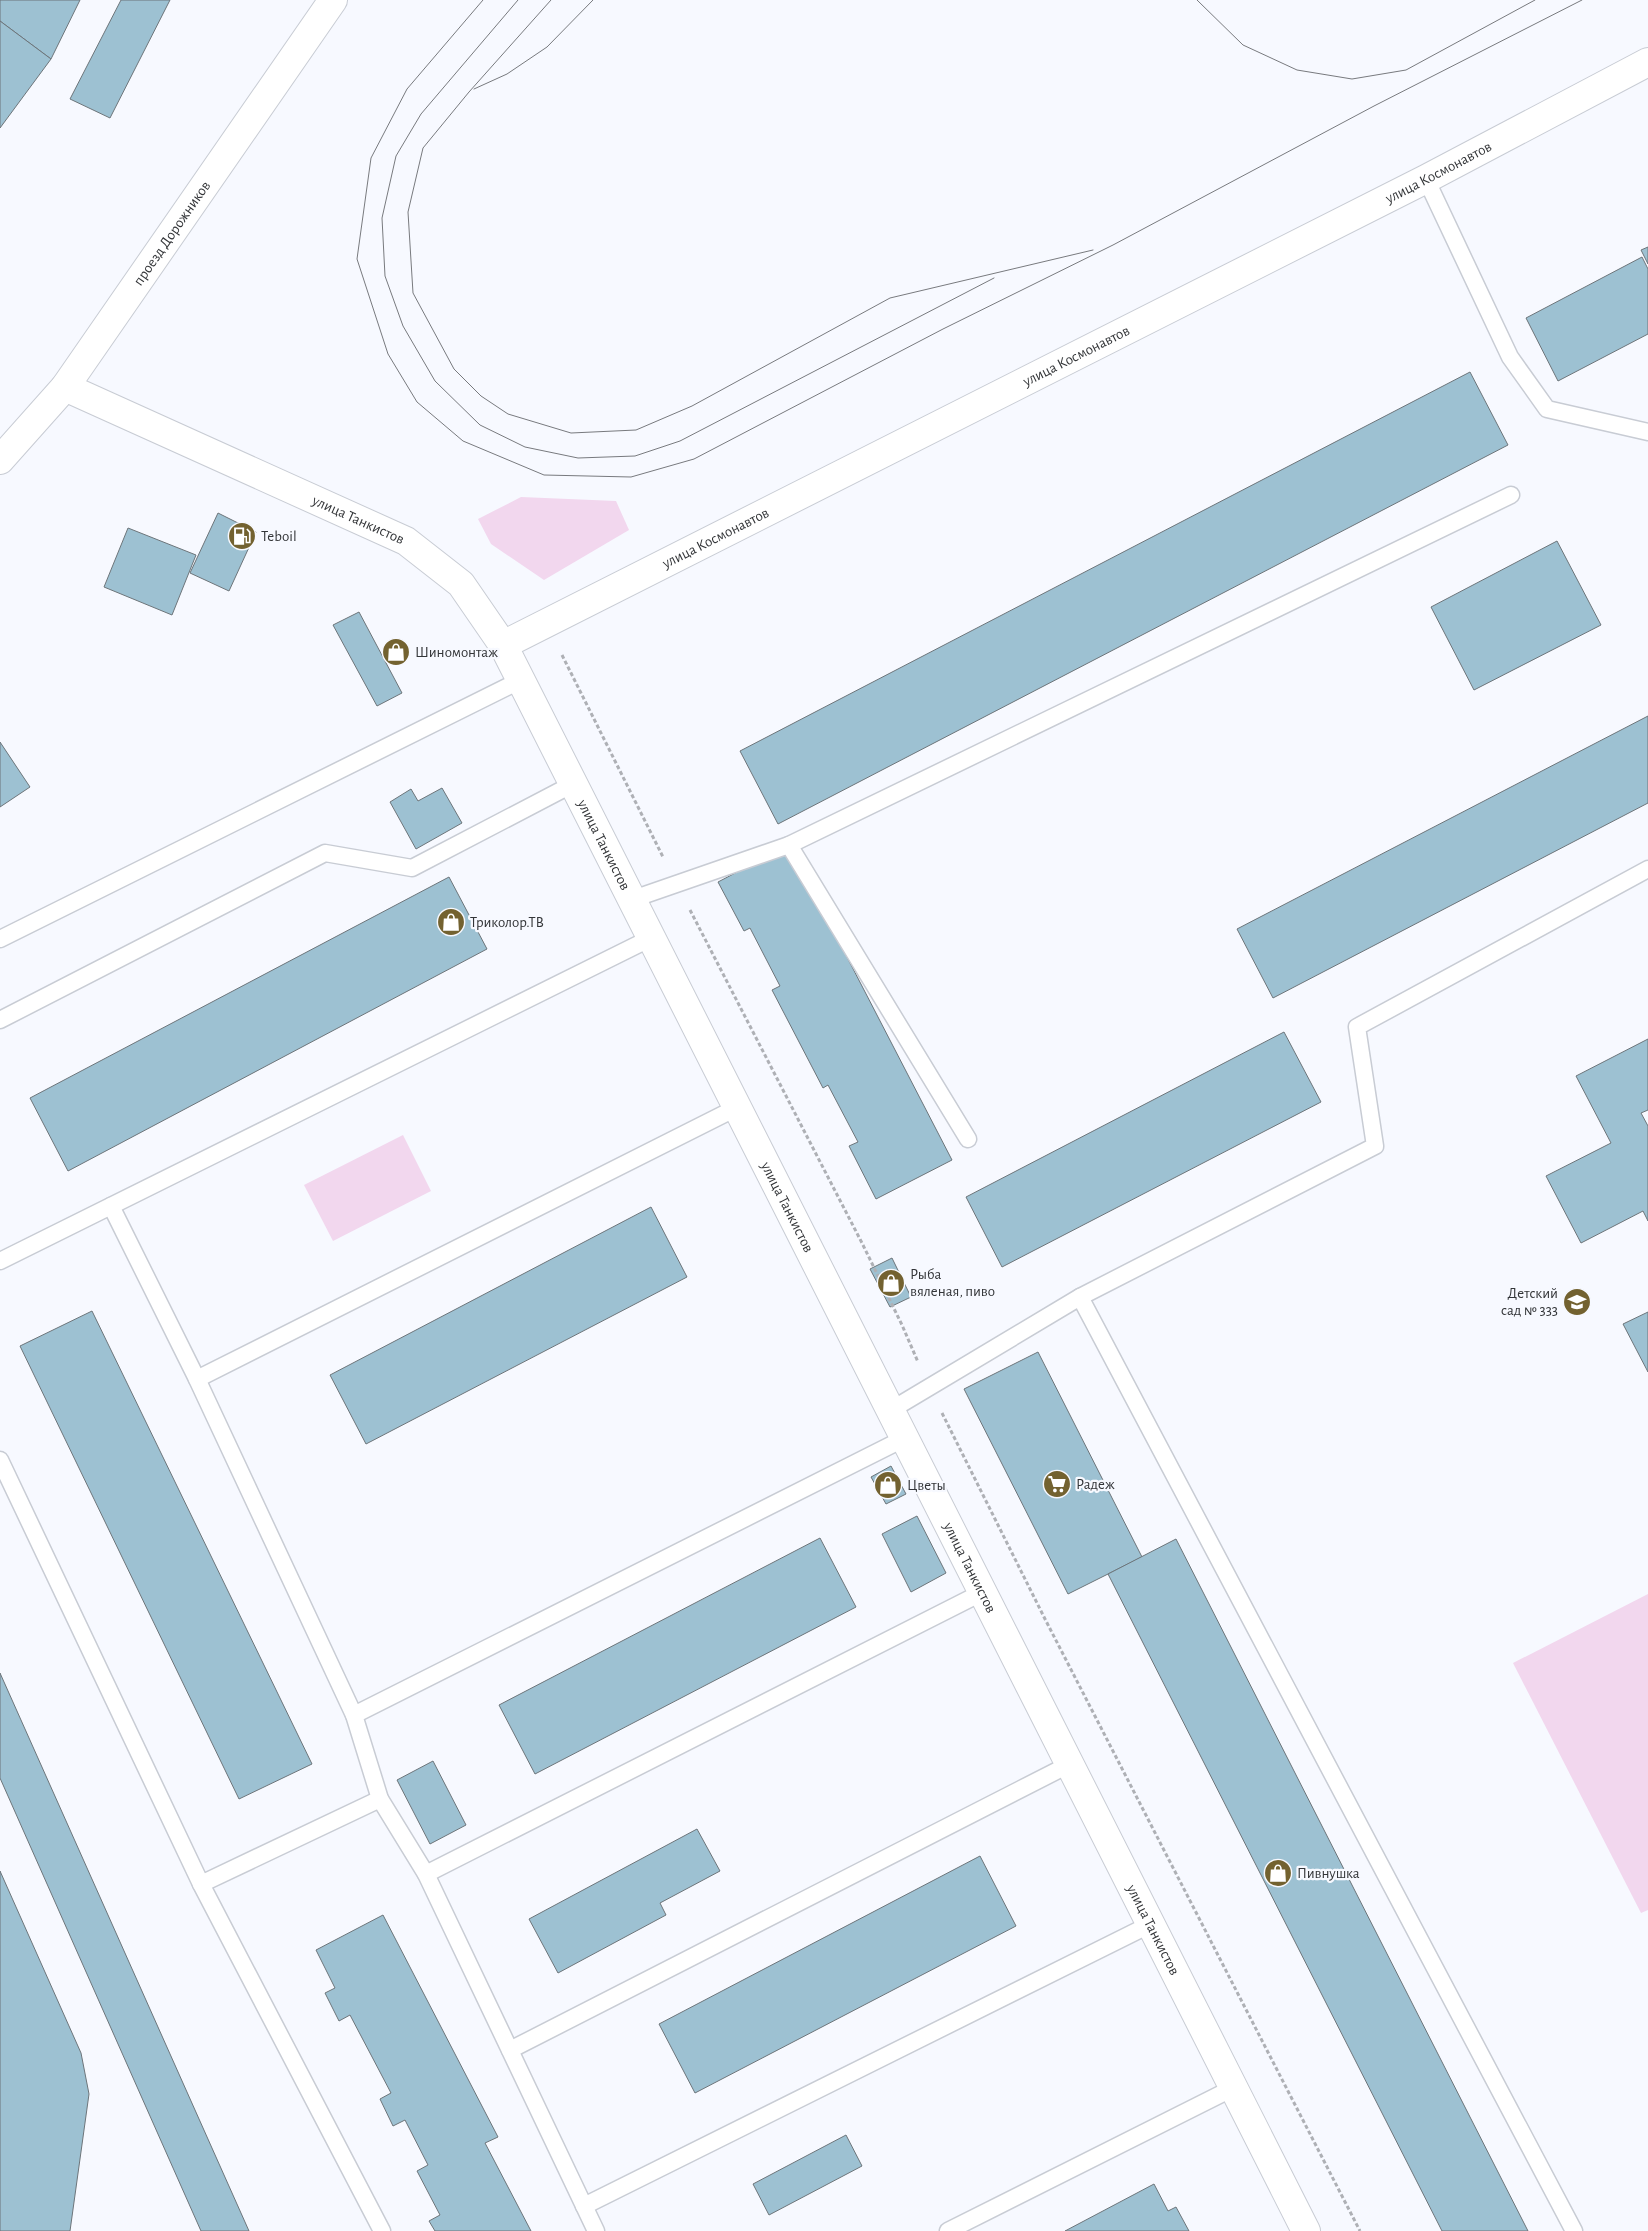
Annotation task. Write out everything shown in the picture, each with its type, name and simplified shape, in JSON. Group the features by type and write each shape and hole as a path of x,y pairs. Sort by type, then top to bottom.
{"main road":[{"name":"проезд Дорожников","path":"0,460 65,387 333,0"},
{"name":"улица Космонавтов","path":"503,646 1426,179 1648,62"},
{"name":"улица Танкистов","path":"65,387 406,541 461,584 503,646 633,899 1306,2231"}],"lane":[{"path":"1426,179 1510,357 1547,409 1648,432"},
{"path":"633,899 789,845 1511,495"},
{"path":"0,939 521,680"},
{"path":"0,1020 325,853 412,868 573,784"},
{"path":"789,845 968,1139"},
{"path":"891,1410 1080,1297 1375,1146 1357,1027 1648,869"},
{"path":"0,1261 652,937"},
{"path":"196,1379 738,1107"},
{"path":"112,1206 196,1379 354,1715 380,1799 426,1874 596,2231"},
{"path":"1080,1297 1574,2231"},
{"path":"354,1715 905,1438"},
{"path":"0,1460 201,1884 382,2231"},
{"path":"426,1874 983,1592"},
{"path":"510,2050 1070,1764"},
{"path":"201,1884 380,1799"},
{"path":"584,2206 1151,1924"},
{"path":"948,2231 1234,2088"}],"path":[{"path":"547,625 677,884 862,1242 902,1325 929,1388 1045,1619 1360,2231"}],"shaded area":[{"path":"521,497 616,501 629,530 544,580 491,544 478,519"},
{"path":"403,1135 431,1191 333,1241 304,1185"},
{"path":"1648,1594 1648,1910 1641,1913 1513,1663"}],"building":[{"path":"0,0 80,0 51,59 0,21"},
{"path":"121,0 170,0 110,118 70,99"},
{"path":"0,21 51,59 0,128"},
{"path":"1648,247 1648,264 1641,250"},
{"path":"1642,257 1648,269 1648,334 1558,381 1526,318"},
{"path":"1470,372 1508,445 778,824 740,751"},
{"path":"218,513 256,532 229,591 190,573"},
{"path":"128,528 196,555 172,615 104,587"},
{"path":"1557,541 1601,625 1474,690 1431,607"},
{"path":"359,612 402,693 377,706 333,625"},
{"path":"1648,716 1648,803 1273,998 1237,929"},
{"path":"0,742 30,787 0,807"},
{"path":"442,788 462,823 416,849 390,802 411,789 418,801"},
{"path":"789,845 952,1160 876,1199 849,1146 858,1142 828,1085 823,1088 772,990 780,986 750,928 744,931 718,882"},
{"path":"449,877 487,949 68,1171 30,1098"},
{"path":"1284,1032 1321,1102 1002,1267 966,1197"},
{"path":"1648,1039 1648,1110 1641,1113 1648,1126 1648,1221 1643,1211 1581,1243 1546,1176 1611,1143 1576,1076"},
{"path":"651,1207 687,1277 366,1444 330,1375"},
{"name":"Рыба вяленая, пиво","path":"892,1258 911,1297 890,1307 870,1269"},
{"path":"92,1311 312,1764 239,1799 20,1346"},
{"path":"1648,1312 1648,1372 1623,1324"},
{"path":"1038,1352 1142,1557 1068,1594 964,1389"},
{"name":"Цветы","path":"891,1466 906,1494 886,1504 871,1477"},
{"path":"917,1516 946,1573 911,1592 882,1534"},
{"path":"820,1538 856,1607 535,1774 499,1705"},
{"path":"1176,1539 1528,2231 1442,2231 1108,1574"},
{"path":"0,1673 249,2231 201,2231 0,1778"},
{"path":"433,1761 466,1825 430,1844 397,1780"},
{"path":"697,1829 720,1871 660,1903 666,1915 558,1973 529,1919"},
{"path":"980,1856 1016,1926 695,2093 659,2024"},
{"path":"0,1871 81,2053 89,2094 70,2231 0,2231"},
{"path":"383,1915 498,2137 485,2143 531,2231 435,2231 429,2221 440,2215 417,2171 428,2165 405,2120 393,2126 380,2099 391,2093 350,2015 339,2021 325,1993 335,1988 316,1950"},
{"path":"846,2135 862,2166 769,2215 753,2184"},
{"path":"1154,2184 1168,2211 1176,2207 1189,2231 1065,2231"}],"tram line":[{"path":"483,0 407,89 371,158 357,259 388,354 417,402 463,441 544,475 631,477 694,459 943,329 1113,245 1374,106 1582,0"},
{"path":"518,0 421,114 396,156 382,218 385,276 403,326 435,381 480,425 525,447 578,458 635,456 680,441 994,278"},
{"path":"551,0 469,92 423,148 408,212 413,293 454,369 481,396 508,414 571,433 636,430 692,406 890,298 1093,250"},
{"path":"474,89 507,74 547,47 593,0"},
{"path":"1197,0 1243,45 1297,70 1352,79 1406,70 1535,0"}],"place":[{"name":"Teboil","path":"242,536"},
{"name":"Шиномонтаж","path":"396,652"},
{"name":"Триколор.ТВ","path":"451,922"},
{"name":"Рыба вяленая, пиво","path":"891,1283"},
{"name":"Детский сад № 333","path":"1577,1302"},
{"name":"Радеж","path":"1057,1484"},
{"name":"Цветы","path":"888,1485"},
{"name":"Пивнушка","path":"1278,1873"}]}
